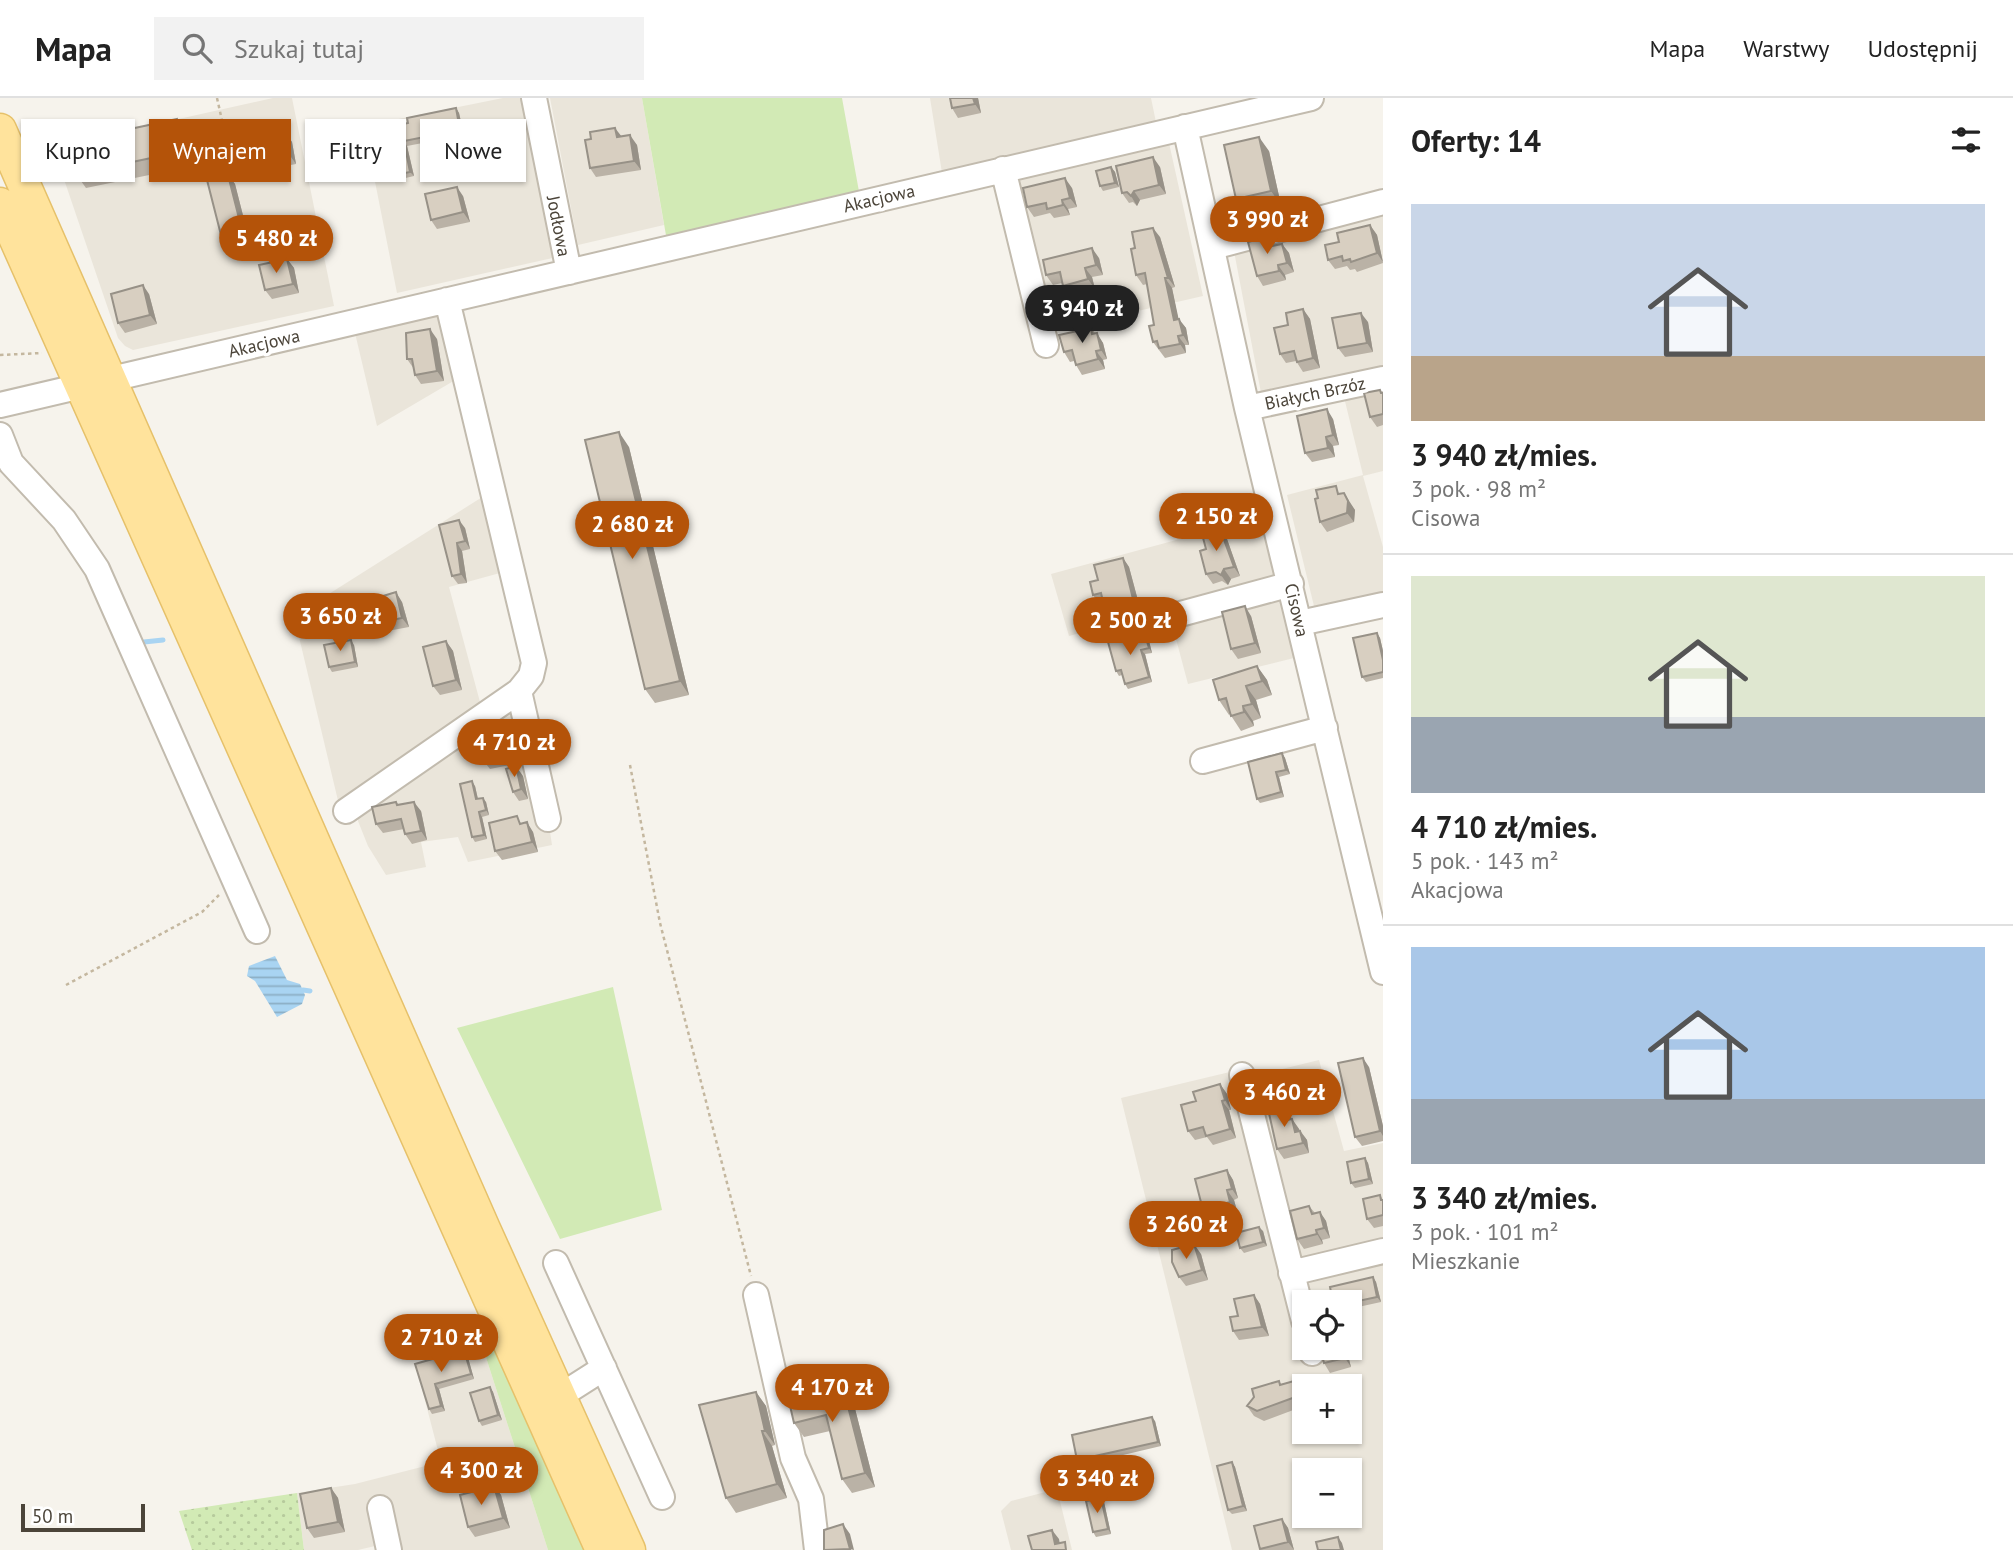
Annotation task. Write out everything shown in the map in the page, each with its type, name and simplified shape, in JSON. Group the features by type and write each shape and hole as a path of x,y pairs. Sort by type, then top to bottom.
{"main road":[{"path":"0,130 208,675 602,1550"},
{"path":"0,204 95,381 629,1550"}],"street":[{"name":"Jodłowa","path":"534,98 569,272"},
{"name":"Akacjowa","path":"0,405 1311,98"},
{"name":"Cisowa","path":"1185,127 1247,408 1383,972"},
{"path":"1003,169 1046,345"},
{"path":"1213,247 1383,202"},
{"path":"346,811 519,691 531,676 534,663 447,300"},
{"name":"Białych Brzóz","path":"1247,408 1383,379"},
{"path":"0,435 11,463 64,520 97,569 257,931"},
{"path":"1173,616 1291,584"},
{"path":"1300,623 1383,605"},
{"path":"519,691 548,819"},
{"path":"1203,761 1325,727"},
{"path":"1242,1075 1296,1290"},
{"path":"1291,1273 1383,1251"},
{"path":"556,1263 662,1497"},
{"path":"756,1295 793,1458 811,1499 817,1550"},
{"path":"559,1396 604,1368"},
{"path":"380,1508 389,1550"}],"path":[{"path":"217,98 222,119"},
{"path":"0,355 49,353"},
{"path":"630,765 660,923 756,1295"},
{"path":"66,985 202,912 217,899 220,891"}],"shaded area":[{"path":"273,98 292,98 305,162 305,182 309,182 334,306 133,350 118,338 65,182 135,182 135,129 149,126 149,182 291,182 291,119 179,119"},
{"path":"503,98 527,98 557,257 397,293 375,182 406,182 406,119 399,119"},
{"path":"550,98 642,98 664,225 578,245"},
{"path":"930,98 1151,98 1157,127 943,179"},
{"path":"1169,143 1203,296 1051,331 1012,181"},
{"path":"1383,209 1383,369 1262,398 1233,246"},
{"path":"445,311 462,376 377,426 355,333"},
{"path":"1383,380 1383,471 1363,476 1383,547 1383,592 1314,606 1287,495 1363,475 1342,389"},
{"path":"487,494 511,570 449,587 480,702 340,809 294,616"},
{"path":"1261,517 1294,658 1188,684 1168,609 1069,636 1051,574"},
{"path":"527,683 552,845 468,862 458,837 421,842 426,867 386,875 368,846 358,821 358,812"},
{"path":"1319,1060 1344,1151 1383,1143 1383,1550 1232,1550 1121,1098 1234,1071 1249,1077"},
{"path":"482,1345 548,1550 376,1550 375,1546 358,1550 304,1550 297,1493 355,1484 441,1462 416,1366"},
{"path":"1057,1489 1072,1550 1011,1550 1001,1511 1011,1501"}],"green space":[{"path":"642,98 842,98 860,197 667,241"},
{"path":"613,987 662,1210 560,1239 457,1028"},
{"path":"492,1332 588,1550 548,1550 482,1345"},
{"path":"297,1493 304,1550 192,1550 179,1511"}],"water":[{"path":"275,956 287,980 300,984 305,995 302,1004 277,1017 255,981 247,976 249,966"}],"building":[{"path":"950,98 973,98 975,104 952,108"},
{"path":"456,108 458,119 420,119 420,138 406,141 407,118"},
{"path":"149,125 149,158 135,161 135,128"},
{"path":"615,128 617,137 630,135 634,161 590,168 585,140 591,139 590,132"},
{"path":"1259,137 1271,191 1236,199 1224,145"},
{"path":"406,151 410,172 406,173"},
{"path":"1153,157 1159,185 1134,191 1131,196 1127,192 1122,193 1116,166"},
{"path":"1111,167 1115,183 1100,186 1096,171"},
{"path":"1065,178 1070,198 1062,200 1063,205 1047,209 1046,203 1027,207 1023,188"},
{"path":"208,182 230,182 242,230 221,235"},
{"path":"457,187 463,212 431,220 425,194"},
{"path":"1370,225 1377,253 1351,262 1350,259 1343,261 1342,256 1328,260 1325,245 1339,242 1337,233"},
{"path":"1153,228 1168,278 1165,278 1174,320 1179,319 1183,335 1178,336 1180,344 1159,348 1157,341 1153,342 1149,326 1154,325 1145,273 1136,275 1131,249 1135,248 1132,232"},
{"path":"1270,236 1272,246 1282,244 1287,263 1278,265 1279,271 1257,276 1248,242"},
{"path":"1092,248 1096,265 1085,268 1088,279 1063,286 1060,272 1046,275 1043,260"},
{"path":"287,259 293,284 265,290 259,265"},
{"path":"143,285 150,315 118,323 111,294"},
{"path":"1303,309 1313,358 1297,362 1294,351 1280,354 1274,328 1288,325 1286,313"},
{"path":"1361,313 1367,343 1338,348 1332,318"},
{"path":"1091,328 1092,334 1097,333 1101,350 1096,351 1098,359 1076,365 1072,350 1064,352 1059,335"},
{"path":"430,329 437,371 415,375 412,359 407,359 406,333"},
{"path":"1380,390 1383,393 1383,414 1370,417 1364,393"},
{"path":"1327,409 1333,435 1326,437 1328,448 1305,453 1297,416"},
{"path":"619,432 680,681 645,689 585,440"},
{"path":"1336,486 1338,494 1344,493 1348,501 1347,513 1320,522 1315,499 1318,498 1316,490"},
{"path":"459,520 465,541 457,543 461,574 452,576 439,525"},
{"path":"1220,529 1234,567 1224,569 1221,575 1216,572 1206,574 1200,551 1206,549 1202,534"},
{"path":"1123,558 1133,599 1104,606 1101,593 1093,595 1090,582 1098,580 1094,565"},
{"path":"396,592 402,618 375,623 370,600"},
{"path":"1245,606 1255,643 1231,649 1222,612"},
{"path":"1144,632 1149,648 1141,650 1149,677 1125,684 1121,670 1116,671 1108,642"},
{"path":"1377,633 1383,672 1362,677 1353,638"},
{"path":"351,640 355,662 329,667 324,645"},
{"path":"446,641 456,680 433,686 423,647"},
{"path":"1257,666 1262,681 1246,686 1252,704 1243,706 1244,712 1231,716 1226,698 1219,700 1213,680"},
{"path":"510,738 513,753 483,760 479,745"},
{"path":"1282,753 1286,770 1276,772 1281,792 1257,799 1248,762"},
{"path":"516,766 521,789 513,792 506,769"},
{"path":"472,781 476,799 483,798 486,810 479,812 484,835 472,837 460,784"},
{"path":"396,802 397,805 414,802 421,831 405,834 401,819 376,824 372,807"},
{"path":"517,816 520,824 527,822 532,842 495,851 489,823"},
{"path":"1363,1058 1380,1131 1355,1137 1338,1063"},
{"path":"1220,1084 1230,1129 1206,1136 1203,1127 1188,1131 1181,1105 1196,1101 1193,1092"},
{"path":"1284,1105 1287,1120 1292,1119 1295,1132 1300,1131 1303,1143 1277,1149 1268,1109"},
{"path":"1365,1158 1369,1179 1351,1183 1347,1162"},
{"path":"1227,1170 1232,1189 1227,1190 1230,1202 1203,1210 1195,1179"},
{"path":"1380,1195 1383,1200 1383,1215 1367,1219 1363,1199"},
{"path":"1309,1206 1312,1214 1320,1212 1324,1228 1316,1230 1317,1234 1297,1239 1290,1211"},
{"path":"1259,1227 1263,1242 1240,1248 1236,1233"},
{"path":"1194,1244 1202,1270 1179,1277 1172,1262 1172,1250"},
{"path":"1373,1277 1377,1297 1362,1300 1362,1290 1331,1290 1330,1287"},
{"path":"1254,1295 1262,1327 1233,1331 1230,1317 1238,1316 1234,1299"},
{"path":"464,1350 471,1374 435,1384 441,1406 429,1409 415,1364"},
{"path":"1279,1381 1280,1385 1292,1382 1292,1398 1257,1411 1247,1406 1254,1397 1252,1389"},
{"path":"842,1383 865,1473 842,1479 826,1415 794,1423 788,1397"},
{"path":"490,1387 498,1415 479,1421 470,1393"},
{"path":"756,1392 765,1431 762,1431 777,1484 726,1498 699,1405"},
{"path":"1152,1417 1158,1442 1077,1460 1072,1435"},
{"path":"1232,1462 1243,1506 1228,1510 1217,1466"},
{"path":"494,1486 503,1518 468,1527 460,1495"},
{"path":"331,1488 338,1522 307,1528 300,1494"},
{"path":"1101,1498 1108,1529 1093,1532 1086,1501"},
{"path":"1282,1519 1288,1542 1260,1549 1254,1526"},
{"path":"843,1524 850,1549 824,1550 824,1530"},
{"path":"1052,1530 1055,1544 1065,1542 1066,1550 1032,1550 1028,1536"},
{"path":"1338,1537 1341,1550 1318,1550 1316,1542"}],"waterway":[{"path":"144,642 163,640"},
{"path":"303,990 310,991"}]}
